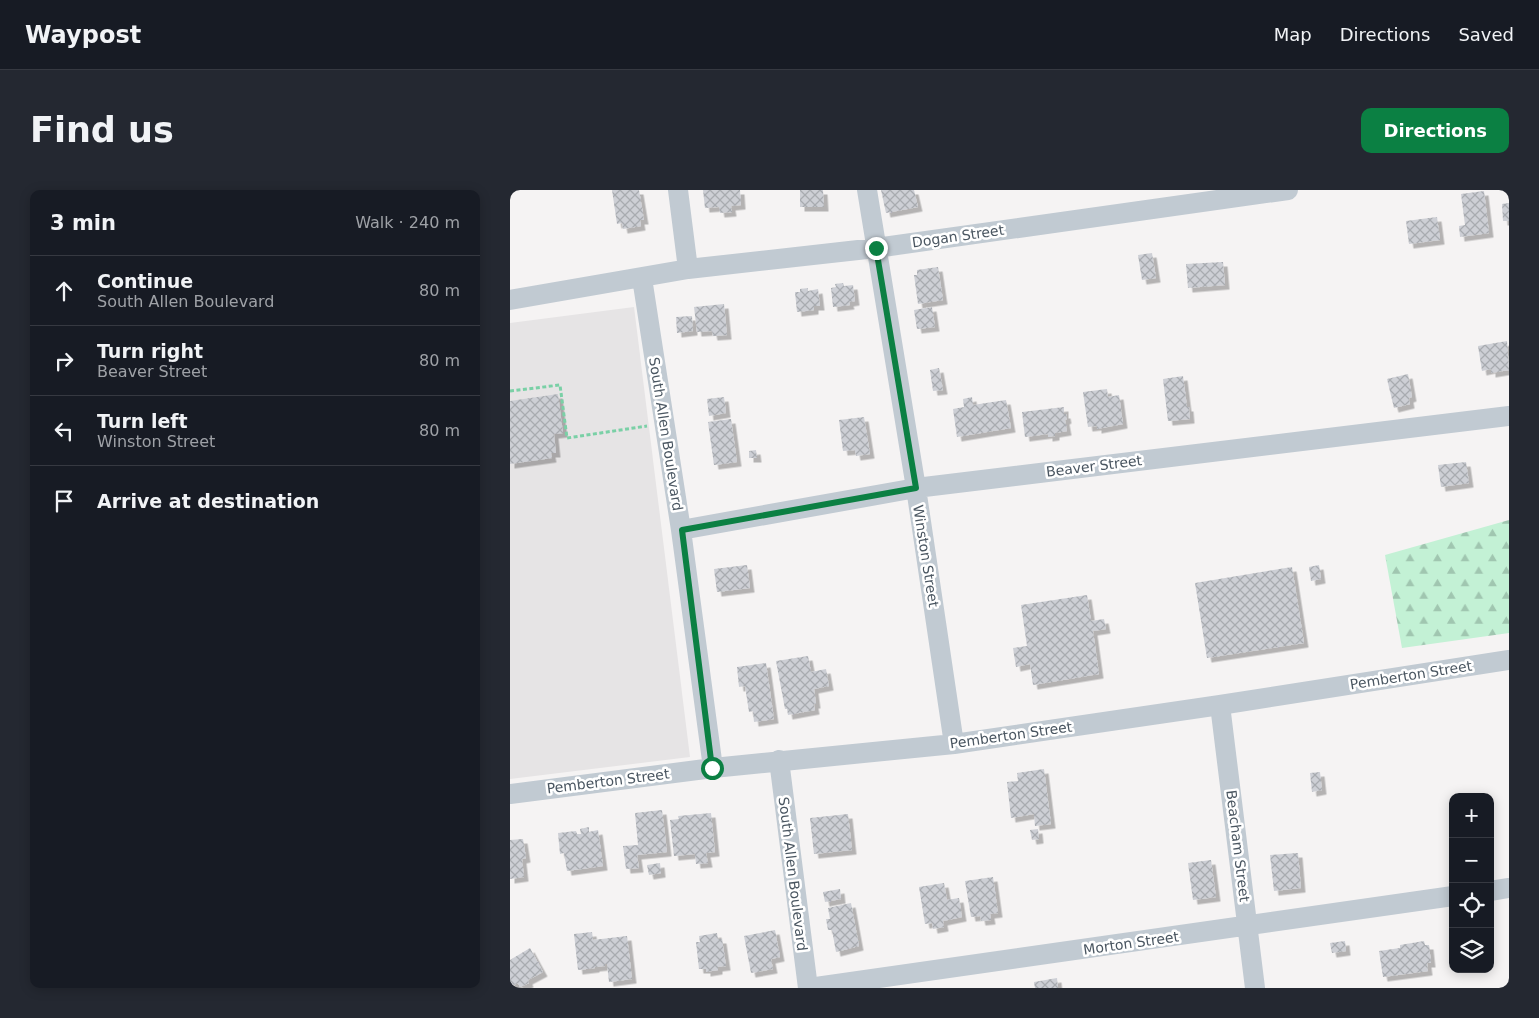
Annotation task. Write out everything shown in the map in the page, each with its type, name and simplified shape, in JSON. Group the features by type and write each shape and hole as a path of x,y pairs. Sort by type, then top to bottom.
{"street":[{"path":"678,190 688,270"},
{"name":"Winston Street","path":"867,190 916,488 954,744"},
{"name":"Dogan Street","path":"510,300 688,270 876,248 1288,190"},
{"name":"South Allen Boulevard","path":"642,278 682,530 712,768"},
{"name":"Beaver Street","path":"682,530 916,488 1509,416"},
{"name":"Pemberton Street","path":"510,794 779,760 954,744 1509,660"},
{"name":"Beacham Street","path":"1220,705 1249,926 1255,988"},
{"name":"South Allen Boulevard","path":"779,760 808,988"},
{"path":"1494,890 1509,888"},
{"name":"Morton Street","path":"808,988 1449,897"}],"path":[{"path":"510,391 560,385 567,438 664,424"}],"shaded area":[{"path":"634,307 690,757 510,779 510,323"}],"green space":[{"path":"1509,520 1509,633 1402,648 1385,555"}],"building":[{"path":"612,190 639,190 644,220 640,220 641,226 623,229 622,223 617,224"},
{"path":"703,190 740,190 741,205 731,206 732,212 720,213 719,207 705,208"},
{"path":"800,190 823,190 824,207 800,207"},
{"path":"881,190 914,190 918,207 886,213"},
{"path":"1484,191 1489,233 1460,237 1459,226 1465,225 1461,194"},
{"path":"1509,203 1509,221 1503,221 1502,204"},
{"path":"1437,217 1440,240 1409,244 1406,221"},
{"path":"1152,253 1156,278 1142,280 1138,255"},
{"path":"1223,262 1225,285 1188,288 1186,264"},
{"path":"938,267 943,300 918,304 914,275 917,275 917,270"},
{"path":"843,283 844,286 853,285 855,301 849,302 850,305 833,307 831,288 836,287 835,284"},
{"path":"808,288 808,291 818,289 820,306 814,306 814,310 797,312 795,292"},
{"path":"724,304 727,335 713,336 712,331 697,332 694,307"},
{"path":"932,307 935,327 917,329 914,310"},
{"path":"692,316 693,331 677,333 676,317"},
{"path":"1507,341 1509,370 1491,373 1491,369 1482,371 1478,346"},
{"path":"939,368 943,390 933,391 930,370"},
{"path":"1408,374 1412,397 1409,398 1410,404 1394,408 1387,379"},
{"path":"1183,376 1190,419 1168,421 1163,379"},
{"path":"1107,389 1108,397 1119,395 1123,424 1097,429 1097,426 1088,427 1083,392"},
{"path":"558,394 563,433 554,434 556,453 551,453 552,458 510,464 510,401"},
{"path":"724,397 726,413 709,416 707,399"},
{"path":"972,397 973,405 1006,400 1011,428 957,437 953,409 964,407 963,399"},
{"path":"1064,407 1067,431 1055,433 1055,436 1048,437 1048,434 1025,437 1022,412"},
{"path":"864,417 870,454 856,456 855,450 843,451 839,420"},
{"path":"731,419 737,462 714,465 708,422"},
{"path":"756,450 757,458 749,458 749,451"},
{"path":"1466,462 1469,483 1441,487 1438,465"},
{"path":"747,565 750,588 717,592 714,569"},
{"path":"1319,565 1321,579 1311,581 1309,567"},
{"path":"1292,567 1304,643 1207,658 1195,583"},
{"path":"1087,595 1091,621 1104,619 1106,629 1093,631 1099,674 1033,685 1030,664 1016,667 1013,648 1027,646 1021,605"},
{"path":"808,656 811,672 826,669 829,686 814,689 815,710 788,715 787,709 785,709 776,661"},
{"path":"766,663 774,719 754,722 753,711 749,712 745,686 739,687 737,667"},
{"path":"1044,769 1051,824 1035,826 1034,814 1011,818 1007,782 1018,781 1017,773"},
{"path":"1320,772 1322,790 1312,792 1310,773"},
{"path":"662,810 667,852 637,855 639,868 626,869 623,846 638,845 635,813"},
{"path":"711,813 715,852 706,853 708,863 696,864 695,854 674,856 670,820 679,819 678,816"},
{"path":"848,814 852,850 814,854 810,818"},
{"path":"589,827 589,832 598,830 603,866 567,871 564,853 560,854 558,833 576,831 577,834 581,834 580,829"},
{"path":"1038,829 1039,839 1032,840 1030,830"},
{"path":"523,839 526,858 522,859 524,877 510,879 510,840"},
{"path":"1298,853 1301,888 1274,891 1270,855"},
{"path":"1211,860 1216,897 1193,900 1188,863"},
{"path":"660,863 661,873 649,875 647,865"},
{"path":"993,877 998,913 990,914 991,920 981,921 980,916 971,917 965,881"},
{"path":"944,883 947,900 959,898 962,917 943,921 944,927 933,929 932,923 925,924 919,887"},
{"path":"840,889 841,899 825,902 823,892"},
{"path":"851,903 859,946 836,952 832,930 828,930 826,919 830,919 828,908"},
{"path":"775,930 780,957 771,959 773,969 751,973 744,936"},
{"path":"592,932 593,940 627,936 632,979 609,982 607,964 605,966 578,970 574,934"},
{"path":"717,933 718,939 722,939 726,966 718,967 718,970 706,972 706,969 699,969 696,942 700,942 699,936"},
{"path":"1345,941 1346,951 1332,953 1330,943"},
{"path":"1424,941 1425,945 1429,945 1431,963 1427,963 1428,971 1383,977 1379,951 1400,948 1400,945"},
{"path":"530,948 543,972 528,980 529,983 520,987 518,983 510,987 510,960"},
{"path":"1057,978 1058,988 1035,988 1034,982"}],"route":[{"path":"712,768 682,530 916,488 876,248"}]}
